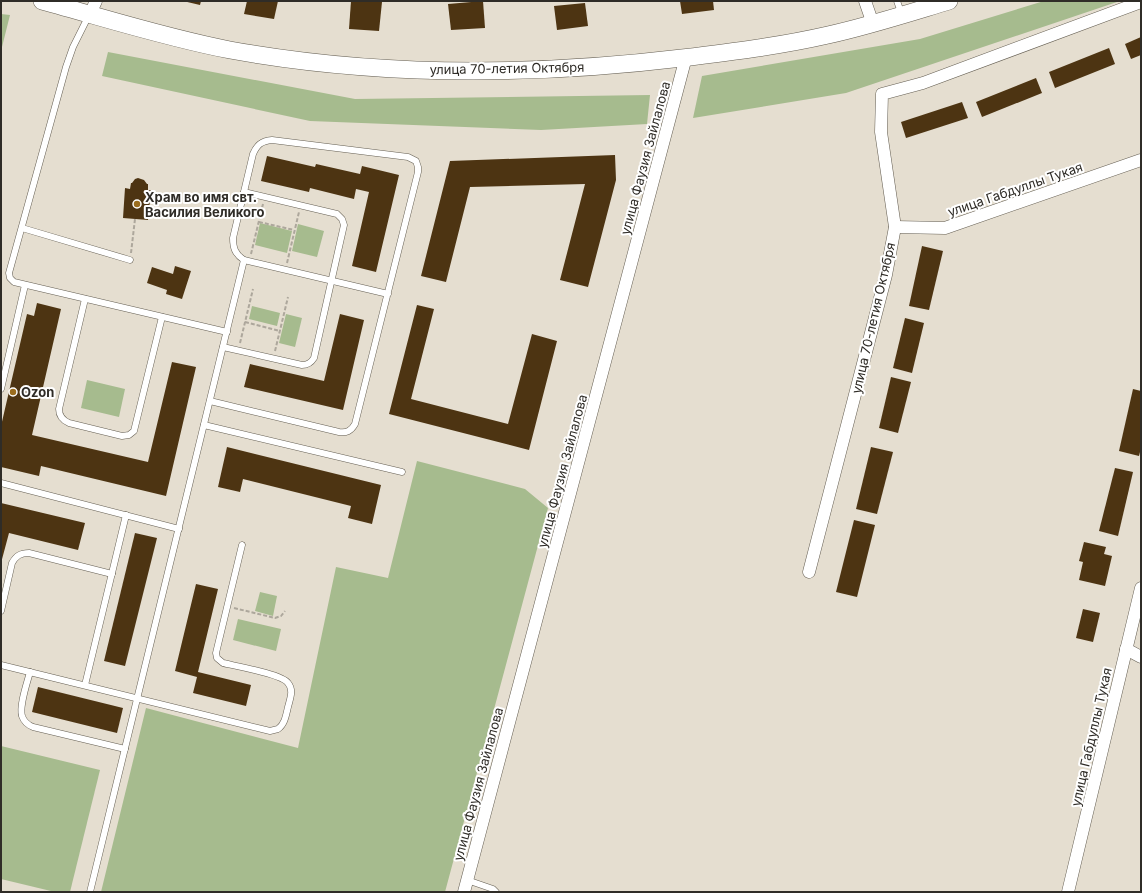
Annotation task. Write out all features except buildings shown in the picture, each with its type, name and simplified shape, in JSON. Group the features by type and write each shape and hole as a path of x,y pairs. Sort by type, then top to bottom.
{"main road":[{"name":"улица 70-летия Октября","path":"42,1 93,7 172,37 229,50 284,59 400,69 478,72 614,65 773,46 873,24 900,8 944,2"}],"street":[{"path":"865,1 873,24"},
{"name":"улица 70-летия Октября","path":"809,572 886,275 895,227 881,132 882,94 923,83 1141,2"},
{"name":"улица Фаузия Зайлалова","path":"464,892 686,57"},
{"name":"улица Габдуллы Тукая","path":"895,227 945,228 1141,160"},
{"name":"улица Габдуллы Тукая","path":"1068,892 1141,588"},
{"path":"1126,649 1141,657"}],"lane":[{"path":"93,7 73,47 66,67 9,276 14,282 25,285 227,332"},
{"path":"210,401 339,432 344,433 350,430 355,424 388,294 418,172 418,164 413,158 266,140 256,147 252,154 233,238 235,252 247,260 388,294"},
{"path":"223,347 304,365 312,362 343,228 343,221 337,214 244,192"},
{"path":"22,228 130,260"},
{"path":"90,892 223,347 247,260"},
{"path":"1,388 25,285"},
{"path":"85,299 59,408 60,416 65,422 92,429 122,436 129,435 134,431 162,317"},
{"path":"204,425 402,472"},
{"path":"1,483 179,529"},
{"path":"85,686 126,515"},
{"path":"1,665 275,731 281,727 284,722 291,695 291,688 288,683 280,677 222,663 217,658 217,648 242,545"},
{"path":"1,611 12,563 19,554 28,553 112,574"},
{"path":"30,672 22,707 24,721 33,727 125,749"},
{"path":"467,880 493,889 496,892"}],"path":[{"path":"247,260 264,197"},
{"path":"285,270 300,206"},
{"path":"130,260 135,219"},
{"path":"258,222 295,230"},
{"path":"239,350 253,289"},
{"path":"274,358 288,297"},
{"path":"245,322 280,331"},
{"path":"227,606 275,618 282,616 285,611"}],"green space":[{"path":"1044,1 1120,1 846,93 693,118 702,76 920,39"},
{"path":"1,14 10,15 1,51"},
{"path":"108,52 355,99 650,95 647,124 541,130 310,121 102,76"},
{"path":"260,223 292,231 287,253 255,245"},
{"path":"298,224 324,231 317,257 292,251"},
{"path":"252,306 280,313 277,326 249,319"},
{"path":"286,314 302,318 295,347 279,343"},
{"path":"87,380 125,389 119,417 81,408"},
{"path":"417,461 525,489 548,508 445,892 101,892 146,708 298,748 336,567 388,578"},
{"path":"260,592 277,596 273,616 255,611"},
{"path":"238,619 281,629 276,651 233,640"},
{"path":"1,746 100,770 70,892 55,892 1,879"}],"place":[{"name":"Храм во имя свт. Василия Великого","path":"137,204"},
{"name":"Ozon","path":"13,392"}]}
